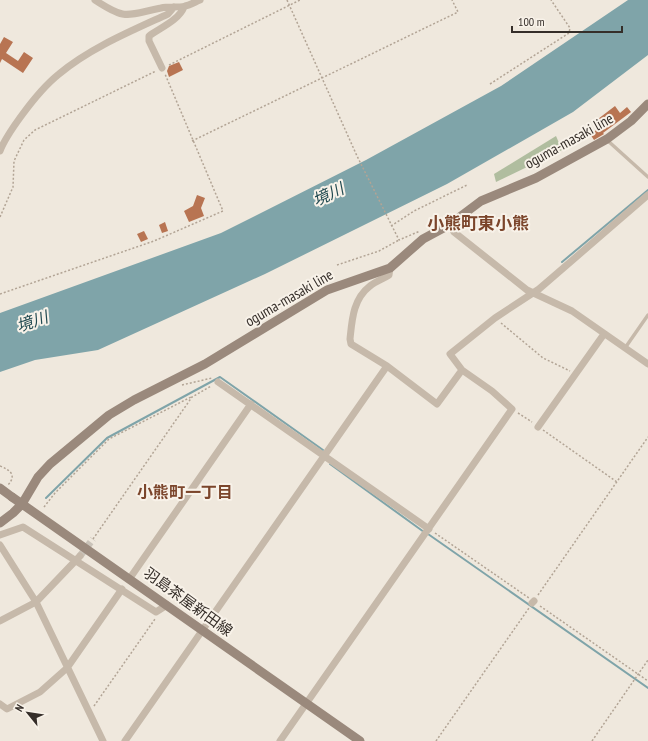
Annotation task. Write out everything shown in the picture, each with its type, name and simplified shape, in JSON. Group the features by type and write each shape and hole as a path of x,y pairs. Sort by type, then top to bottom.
{"main road":[{"name":"oguma-masaki line","path":"22,504 38,477 50,464 109,415 134,400 205,364 327,290 390,268 423,239 449,225 481,201 536,178 606,139 631,121 648,104"},
{"name":"羽島茶屋新田線","path":"3,488 12,497 130,578 360,741"},
{"path":"0,523 22,504"}],"street":[{"path":"95,0 111,10 132,16 162,7 184,7 200,0"},
{"path":"0,151 16,123 38,93 59,74 78,60 168,14 174,7"},
{"path":"162,68 148,40 149,36 176,18 182,12 184,7"},
{"path":"280,741 512,409 492,391 462,370 450,354 495,318 533,293 648,195"},
{"path":"449,225 486,258 533,293 572,311 648,364"},
{"path":"390,268 389,275 373,283 361,294 355,306 350,339 351,344 387,366 437,404 462,370"},
{"path":"538,427 604,334"},
{"path":"125,741 387,366"},
{"path":"215,380 429,529"},
{"path":"130,578 251,404"},
{"path":"0,535 23,527 78,558 158,612 167,605"},
{"path":"0,546 36,602 103,741"},
{"path":"0,621 36,602 78,558"},
{"path":"0,704 7,709 40,692 67,668 122,589"}],"lane":[{"path":"606,139 623,156 648,177"},
{"path":"625,348 648,315"}],"path":[{"path":"287,0 323,77 357,156 399,240"},
{"path":"0,217 13,187 14,161 24,140 35,130 300,0"},
{"path":"192,141 458,12 452,0"},
{"path":"490,84 569,33 570,28 551,0"},
{"path":"0,294 154,241 223,211 162,68"},
{"path":"391,226 414,211 467,185"},
{"path":"337,265 379,251 421,230"},
{"path":"495,318 543,358 576,374"},
{"path":"176,386 215,380"},
{"path":"44,507 109,439 192,397 215,380"},
{"path":"93,539 192,397"},
{"path":"512,409 617,482"},
{"path":"436,741 648,437"},
{"path":"0,466 10,470 12,473 10,483 3,488"},
{"path":"429,529 648,681"},
{"path":"88,710 94,707 158,615 158,612"},
{"path":"592,741 648,660"}],"green space":[{"path":"556,136 562,150 496,182 494,174"}],"water":[{"name":"境川","path":"628,0 648,0 648,55 573,112 447,184 265,274 98,350 35,360 0,372 0,313 221,233 366,160 501,86"}],"building":[{"path":"4,37 13,42 6,53 18,61 24,52 33,58 23,73 2,59 0,63 0,44"},
{"path":"179,62 183,70 169,77 167,71 169,66"},
{"path":"615,106 620,113 627,107 631,112 603,133 604,134 594,140 590,134 601,127 598,123 600,121 598,119"},
{"path":"197,195 205,198 201,208 204,216 189,222 184,211 193,206"},
{"path":"165,222 168,231 162,233 159,225"},
{"path":"144,231 148,239 141,242 137,234"}],"waterway":[{"path":"562,262 648,190"},
{"path":"46,498 107,438 220,377 323,450"},
{"path":"330,464 424,532"},
{"path":"428,534 648,688"}],"tunnel":[{"path":"80,556 93,539"}],"district":[{"name":"小熊町東小熊","path":"478,223"},
{"name":"小熊町一丁目","path":"185,492"}]}
